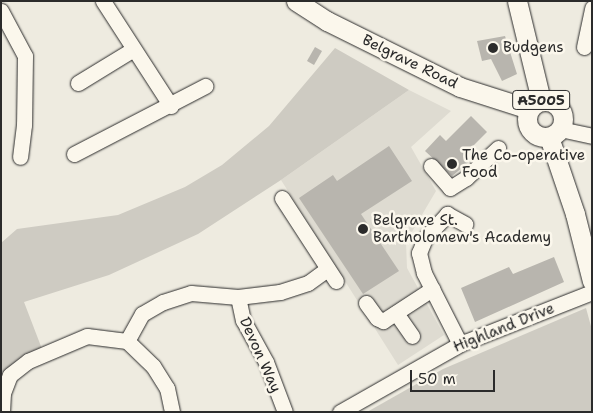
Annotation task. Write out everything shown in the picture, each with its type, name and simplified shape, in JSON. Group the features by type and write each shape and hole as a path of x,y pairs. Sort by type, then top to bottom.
{"main road":[{"name":"Belgrave Road","path":"296,1 327,21 460,87 535,105"},
{"name":"A5005","path":"517,1 535,105 529,128 537,135 554,133"},
{"name":"A5005","path":"535,105 551,101 559,106 563,119 554,133 592,281"}],"street":[{"path":"103,1 132,50 170,106"},
{"path":"584,47 592,8"},
{"path":"1,11 25,56 20,157"},
{"path":"78,83 132,50"},
{"path":"74,154 170,106 202,93"},
{"path":"554,133 592,136"},
{"path":"450,188 466,178 498,148"},
{"path":"431,166 450,188 447,214 425,238 419,253 432,289 460,344"},
{"path":"127,341 142,314 163,302 191,293 238,297 280,292 308,283 328,268 282,198"},
{"path":"447,214 465,224"},
{"path":"366,303 381,321 432,289"},
{"name":"Highland Drive","path":"340,412 460,344 592,292"},
{"name":"Devon Way","path":"238,297 243,320 266,362 285,412"},
{"path":"396,313 412,336"},
{"path":"2,412 3,393 10,375 28,361 87,336 127,341 158,373 168,388 172,412"}],"shaded area":[{"path":"335,48 409,90 281,180 198,234 109,275 24,302 42,349 1,383 1,243 17,229 118,215 185,187 222,165 269,126"},
{"name":"Belgrave St. Bartholomew's Academy","path":"409,90 451,111 411,147 436,191 406,242 407,268 444,335 398,365 281,180"},
{"path":"586,308 592,330 592,412 367,412 443,369"}],"building":[{"path":"505,36 517,74 502,81 491,59 482,61 477,41"},
{"path":"315,47 322,51 314,65 307,61"},
{"path":"471,116 487,132 463,156 468,163 452,176 425,151 440,135 446,141"},
{"path":"389,146 412,181 361,214 399,271 363,294 299,198 333,175 337,181"},
{"path":"554,257 564,282 475,322 461,288 509,267 513,274"}],"place":[{"name":"Budgens","path":"493,48"},
{"name":"The Co-operative Food","path":"452,164"},
{"name":"Belgrave St. Bartholomew's Academy","path":"363,229"}]}
